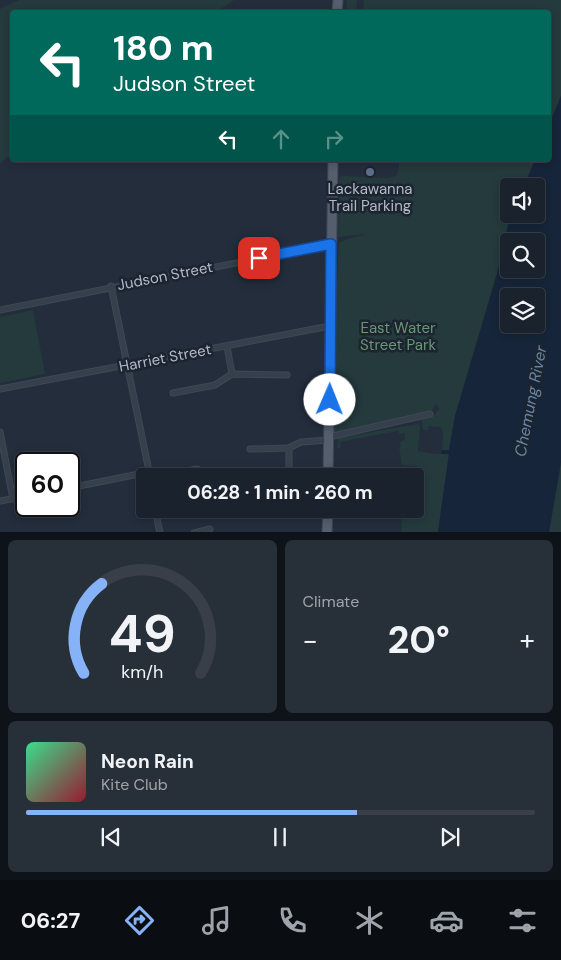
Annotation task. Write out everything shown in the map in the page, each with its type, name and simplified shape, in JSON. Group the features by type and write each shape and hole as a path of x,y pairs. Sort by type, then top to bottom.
{"main road":[{"path":"328,468 333,162"},
{"path":"327,532 328,518"}],"street":[{"name":"Judson Street","path":"0,310 111,286 331,244"},
{"path":"111,286 148,468"},
{"name":"Harriet Street","path":"0,389 330,326"},
{"path":"227,346 232,374"},
{"path":"173,393 215,385 232,374 286,375"},
{"path":"250,449 289,448 302,442 329,439 430,414"},
{"path":"0,432 13,499 0,501"},
{"path":"289,448 289,468"},
{"path":"80,486 136,476"},
{"path":"158,518 160,532"},
{"path":"194,532 210,529"}],"green space":[{"path":"19,0 234,0 219,10 10,10 10,156 0,163 0,9"},
{"path":"347,0 357,0 356,10 346,10"},
{"path":"364,0 561,0 561,96 551,120 551,10 363,10"},
{"name":"East Water Street Park","path":"399,162 534,162 527,178 500,178 500,223 510,223 507,233 500,233 500,261 455,416 449,450 442,450 443,432 440,427 429,426 428,430 423,430 422,418 434,415 439,409 436,403 430,414 329,437 339,242 366,234 338,237 339,179 341,176 388,178 396,176"},
{"path":"33,310 45,374 0,383 0,317"},
{"path":"420,425 418,451 449,454 438,532 401,532 402,518 424,518 424,468 402,465 399,447 401,446 400,442 405,440 405,433 399,434 398,431 340,442 340,448 337,449 338,438"},
{"path":"561,462 561,532 549,532"}],"water":[{"name":"Chemung River","path":"561,96 561,462 549,532 438,532 449,454 441,454 442,450 449,450 455,416 500,260 500,278 545,278 545,233 506,233 508,223 545,223 545,178 527,178 534,162 551,162 551,120"}],"place":[{"name":"Lackawanna Trail Parking","path":"370,172"}],"route":[{"path":"259,258 331,244 330,400"}]}
